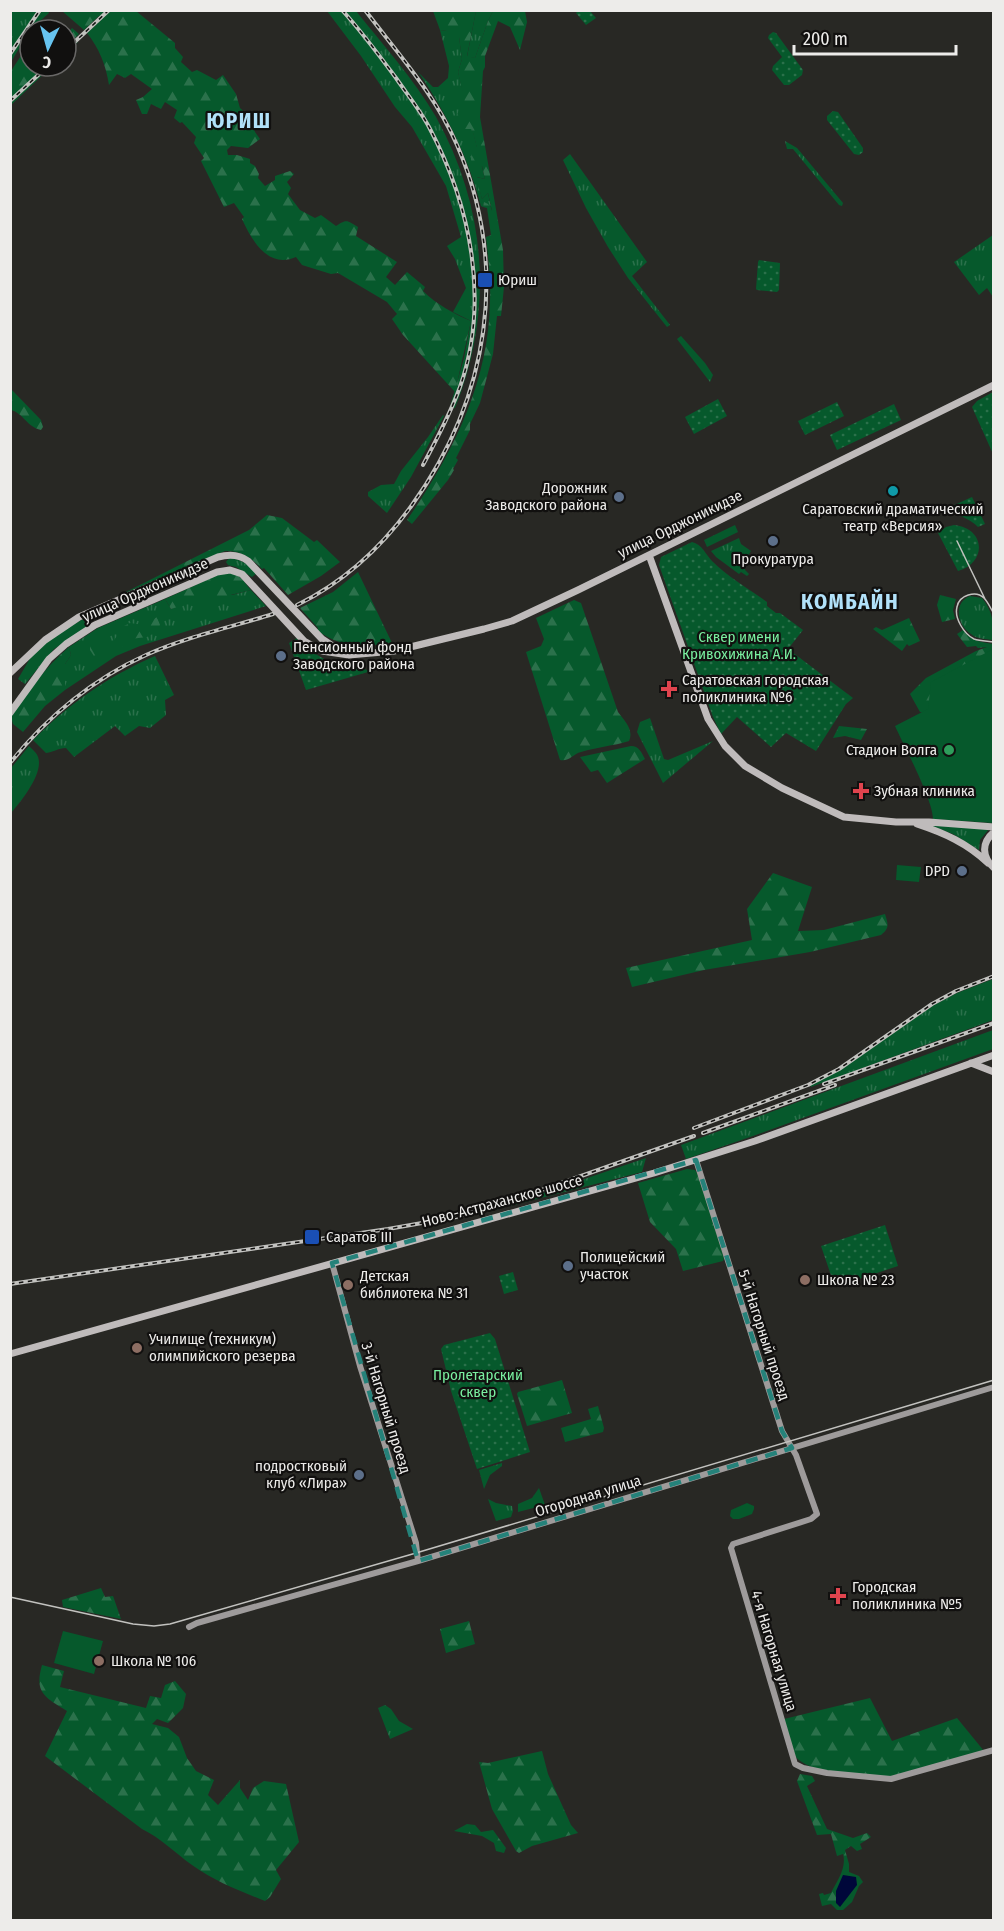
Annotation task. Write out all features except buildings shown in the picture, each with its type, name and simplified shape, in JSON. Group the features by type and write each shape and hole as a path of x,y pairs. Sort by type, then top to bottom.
{"main road":[{"name":"улица Орджоникидзе","path":"10,713 49,659 66,644 95,625 217,572 237,571 249,580 304,641 334,654 367,654 405,648 512,621 993,385"},
{"path":"649,555 699,698 714,730 725,746 746,766 763,778 837,814 853,818 993,827"},
{"name":"улица Орджоникидзе","path":"10,673 45,640 68,624 218,557 244,558 322,639 341,649 367,654"},
{"path":"91,612 95,625"},
{"path":"915,823 961,841 992,867"},
{"path":"992,867 985,856 984,845 993,832"},
{"name":"Ново-Астраханское шоссе","path":"10,1354 696,1160 993,1055"},
{"path":"971,1063 993,1072"}],"street":[{"name":"5-й Нагорный проезд","path":"696,1160 782,1431 792,1448 817,1514 811,1519 733,1544"},
{"name":"3-й Нагорный проезд","path":"332,1263 353,1343 416,1543 418,1561"},
{"name":"Огородная улица","path":"189,1627 418,1561 993,1387"},
{"name":"4-я Нагорная улица","path":"733,1544 732,1554 795,1764 826,1773 891,1779 993,1750"}],"highlighted area":[{"path":"696,1160 782,1431 792,1448 418,1561 332,1263"}],"green space":[{"path":"11,10 48,11 49,13 43,18 18,18 18,50 11,62"},
{"path":"579,10 590,11 596,18 586,25 576,13"},
{"path":"62,11 136,11 175,43 175,48 183,57 181,62 192,72 197,70 216,80 223,75 236,94 240,108 249,116 260,139 248,148 231,146 227,150 228,155 250,159 250,163 255,166 259,174 258,178 265,186 275,180 275,176 290,171 294,174 287,182 291,188 288,194 300,210 315,218 321,215 336,226 347,221 358,227 356,236 397,262 386,277 395,285 407,272 425,287 423,291 434,300 471,321 455,392 403,335 392,319 397,314 387,302 338,273 331,274 302,265 296,257 286,260 277,259 262,251 251,236 242,219 244,217 234,203 224,207 201,161 204,158 194,143 196,137 182,122 174,118 177,110 165,102 161,109 151,104 147,114 142,114 136,100 152,89 131,74 125,78 117,74 109,85 101,57 87,33 102,19 99,16 84,30 78,25 78,18 70,18"},
{"path":"327,11 356,11 398,62 436,117 453,152 466,188 475,224 480,298 476,335 455,408 450,407 464,358 471,321 453,312 466,288 455,259 447,246 461,237 446,186 412,127 395,107"},
{"path":"433,11 476,11 467,56 475,58 493,11 525,11 527,22 520,50 510,27 498,21 485,56 483,71 480,117 503,250 504,287 501,316 497,316 493,354 480,403 456,458 458,460 454,470 412,524 407,520 453,444 475,389 488,331 490,301 486,237 491,235 487,208 483,207 484,202 492,211 488,193 482,199 476,177 485,179 482,166 476,169 471,160 472,149 477,148 472,129 462,129 455,119 460,108 466,108 458,72 462,59 459,37 450,37 447,31 440,30"},
{"path":"476,11 493,11 475,58 467,57"},
{"path":"440,30 459,37 462,59 458,72 485,179 477,177 482,199 488,193 492,213 484,203 483,207 481,206 456,136 418,72 433,87 438,87 448,78 449,66"},
{"path":"773,32 803,70 802,75 789,85 784,85 772,70 782,57 768,38"},
{"path":"18,60 18,78 39,78 11,105 11,71"},
{"path":"833,111 838,112 863,148 863,152 859,155 854,154 827,120 827,116"},
{"path":"785,141 797,148 843,203 842,206 793,149 787,149"},
{"path":"570,154 647,262 632,276 670,325 667,327 628,278 586,208 563,160"},
{"path":"993,235 993,297 987,288 979,295 954,262"},
{"path":"759,260 780,263 777,292 756,289"},
{"path":"681,336 713,375 710,382 677,339"},
{"path":"11,389 41,420 43,427 41,430 11,410"},
{"path":"993,392 993,454 972,407 977,401"},
{"path":"718,399 727,416 694,434 685,417"},
{"path":"837,402 844,416 805,435 798,421"},
{"path":"894,404 901,420 837,450 830,435"},
{"path":"443,415 411,477 387,513 368,496 368,492 381,485 394,484 401,471"},
{"path":"972,497 985,524 978,527 955,513 950,507"},
{"path":"267,515 282,518 314,542 317,540 340,562 288,595 264,568 262,569 250,558 241,553 225,551 118,596 249,530"},
{"path":"735,525 738,532 707,547 704,540"},
{"path":"954,525 972,532 979,546 974,560 968,567 958,571 938,533"},
{"path":"739,538 741,544 751,551 744,562 745,570 749,574 747,576 741,572 739,574 711,551"},
{"name":"Сквер имени Кривохижина А.И.","path":"692,542 701,547 725,572 767,602 767,606 803,630 788,649 853,698 846,704 816,751 786,733 771,747 737,717 721,734 659,565 661,557"},
{"path":"229,558 241,561 257,573 252,577 228,565 226,562"},
{"path":"224,572 237,575 251,590 206,601 199,596 193,602 171,609 165,599"},
{"path":"358,572 392,643 353,645 334,640 317,630 318,628 300,608 333,592"},
{"path":"251,590 266,606 140,646 116,656 65,690 65,664 71,655 69,647 98,628 165,599 171,609 199,595 232,595"},
{"path":"940,595 956,599 953,610 955,619 942,622 937,605"},
{"path":"970,596 982,598 991,613 993,640 976,637 966,630 960,620 961,604"},
{"path":"574,600 581,603 618,712 628,726 630,737 629,741 581,752 568,759 560,760 526,652 541,646 544,639 536,618"},
{"path":"157,617 160,625 157,631 147,637 130,639 124,646 112,648 105,655 96,659 90,650 90,640 95,638 101,645 112,643 124,626 130,623 144,625"},
{"path":"909,618 920,641 909,646 907,644 902,651 873,629 876,627 882,630"},
{"path":"83,619 88,622 86,628 54,649 25,684 18,679 32,655 53,637"},
{"path":"963,630 973,639 993,644 993,660 926,714 920,712 910,694 926,678 987,647 967,647 957,634"},
{"path":"297,638 324,659 368,672 306,690 289,643"},
{"path":"69,647 71,655 65,664 65,690 45,706 23,732 13,724 11,717 45,671"},
{"name":"Стадион Волга","path":"993,649 993,823 933,819 923,786 895,726 928,709 931,682"},
{"path":"155,656 174,695 165,700 166,715 150,728 139,726 125,736 115,726 74,757 66,748 46,753 33,740 61,714 90,692"},
{"path":"650,718 664,759 668,760 713,741 663,783 637,732 640,722"},
{"path":"839,726 867,729 861,740 845,736 833,738"},
{"path":"29,746 38,757 38,771 30,787 11,813 11,768"},
{"path":"631,746 638,748 645,759 607,783 598,770 591,772 580,757"},
{"path":"929,825 989,829 980,840 979,850 953,834"},
{"path":"897,865 921,867 919,882 896,880"},
{"path":"773,873 812,887 798,931 824,930 885,914 887,928 881,935 810,952 704,970 632,987 626,968 752,940 747,909"},
{"path":"993,979 993,1020 811,1087 810,1085 840,1070 934,1005"},
{"path":"993,1030 993,1049 686,1159 681,1145"},
{"path":"646,1158 642,1172 490,1211"},
{"path":"687,1169 695,1170 699,1176 724,1258 723,1261 683,1271 676,1249 650,1222 638,1183"},
{"path":"885,1225 898,1266 835,1287 821,1246"},
{"path":"513,1272 518,1290 504,1294 499,1276"},
{"name":"Пролетарский сквер","path":"490,1333 495,1339 530,1452 477,1469 451,1391 441,1349 444,1345"},
{"path":"562,1380 572,1413 527,1426 518,1392"},
{"path":"598,1406 603,1432 565,1442 561,1428 591,1419 588,1409"},
{"path":"502,1463 502,1466 490,1475 484,1489 479,1470"},
{"path":"539,1488 545,1505 518,1512 518,1504 532,1498"},
{"path":"488,1499 512,1506 511,1517 496,1521"},
{"path":"747,1503 754,1506 752,1514 739,1519 733,1519 730,1516 731,1510"},
{"path":"101,1588 105,1597 113,1596 121,1619 63,1607 62,1600"},
{"path":"469,1621 475,1644 446,1653 440,1629"},
{"path":"63,1631 103,1641 94,1674 54,1663"},
{"path":"42,1665 64,1671 60,1687 146,1708 150,1696 161,1698 165,1685 175,1681 186,1694 183,1708 168,1723 157,1719 152,1724 168,1728 179,1737 187,1758 196,1771 214,1780 208,1795 218,1805 240,1780 240,1788 248,1800 253,1788 264,1781 286,1784 299,1842 276,1870 281,1879 270,1897 265,1901 200,1871 45,1756 67,1711 43,1693 39,1682"},
{"path":"870,1698 892,1741 957,1718 984,1751 892,1776 840,1774 813,1767 795,1756 784,1719"},
{"path":"385,1705 391,1709 399,1721 413,1729 390,1739 378,1708"},
{"path":"542,1751 548,1774 571,1825 578,1833 532,1846 519,1853 492,1809 479,1762 488,1763"},
{"path":"800,1774 812,1776 815,1781 807,1786 827,1829 853,1838 867,1833 871,1837 860,1844 862,1849 857,1851 851,1846 845,1850 849,1872 859,1876 863,1882 852,1902 843,1910 837,1910 831,1904 822,1906 819,1894 831,1893 841,1874 844,1859 843,1854 837,1856 831,1834 817,1835 797,1781"},
{"path":"467,1824 475,1825 481,1832 493,1830 506,1848 504,1853 496,1851 494,1843 482,1836 454,1831"}],"shaded area":[{"path":"843,1875 856,1877 857,1885 840,1907 836,1903 836,1891"}],"tram line":[{"path":"957,541 985,599"},
{"path":"994,614 985,600 977,594 961,599 956,611 958,621 974,639 994,642"},
{"path":"10,1597 133,1624 154,1626 170,1624 994,1380"}],"railway":[{"path":"10,54 40,10"},
{"path":"78,39 109,10"},
{"path":"342,10 390,69 429,127 456,189 472,254 474,321 469,354 456,397 423,465"},
{"path":"297,605 331,586 361,562 388,535 412,505 438,464 459,421 474,376 483,331 486,284 483,238 473,191 457,145 427,91 365,10"},
{"path":"10,101 35,78"},
{"path":"10,763 55,715 89,688 126,665 177,643 273,614"},
{"path":"694,1128 808,1085 839,1069 932,1004 956,991 994,976"},
{"path":"824,1084 994,1023"},
{"path":"703,1133 835,1085"},
{"path":"10,1284 456,1217 519,1198 694,1136"}],"place":[{"name":"Юриш","path":"485,280"},
{"name":"Саратовский драматический театр «Версия»","path":"893,491"},
{"name":"Дорожник Заводского района","path":"619,497"},
{"name":"Прокуратура","path":"773,541"},
{"name":"Пенсионный фонд Заводского района","path":"281,656"},
{"name":"Саратовская городская поликлиника №6","path":"669,689"},
{"name":"Стадион Волга","path":"949,750"},
{"name":"Зубная клиника","path":"861,791"},
{"name":"DPD","path":"962,871"},
{"name":"Саратов III","path":"312,1237"},
{"name":"Полицейский участок","path":"568,1266"},
{"name":"Школа № 23","path":"805,1280"},
{"name":"Детская библиотека № 31","path":"348,1285"},
{"name":"Училище (техникум) олимпийского резерва","path":"137,1348"},
{"name":"подростковый клуб «Лира»","path":"359,1475"},
{"name":"Городская поликлиника №5","path":"838,1596"},
{"name":"Школа № 106","path":"99,1661"}],"district":[{"name":"ЮРИШ","path":"239,121"},
{"name":"КОМБАЙН","path":"850,602"}]}
